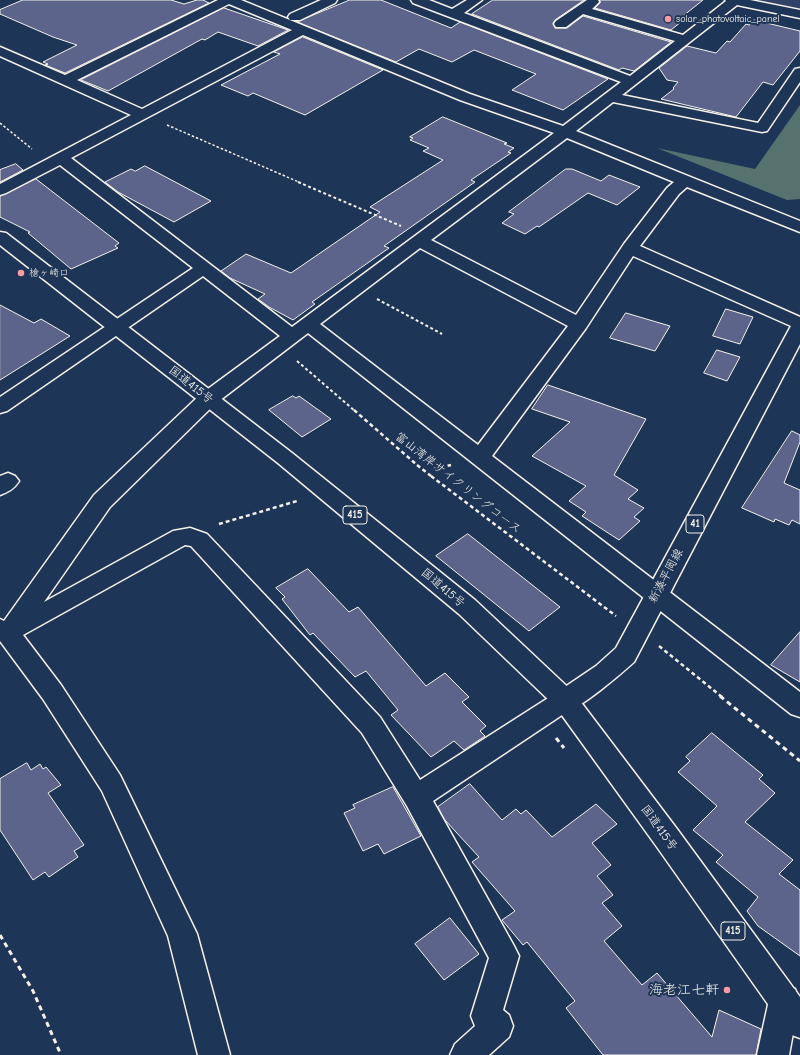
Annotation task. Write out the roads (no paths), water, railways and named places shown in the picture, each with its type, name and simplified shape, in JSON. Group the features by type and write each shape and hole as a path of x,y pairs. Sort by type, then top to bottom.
{"main road":[{"path":"66,80 229,0 465,97 565,132 800,227"},
{"path":"253,0 484,94 565,132"},
{"path":"295,16 331,0"},
{"path":"416,0 632,81"},
{"path":"453,14 476,0"},
{"path":"562,24 596,0"},
{"path":"7,630 102,501 208,399 632,81 685,40 732,0 800,14"},
{"path":"582,10 685,40"},
{"path":"0,190 303,30"},
{"path":"0,51 143,115"},
{"path":"610,97 762,128 800,72"},
{"path":"61,158 204,268 300,330 480,458 800,706"},
{"path":"480,458 579,324 630,248 673,191 686,180"},
{"name":"国道415号","path":"0,237 285,458 466,607 565,700 667,838 792,1012"},
{"path":"422,239 579,324"},
{"path":"630,248 800,325"},
{"path":"0,406 204,268"},
{"name":"新湊平岡線","path":"416,797 605,673 625,654 800,325"},
{"path":"7,630 18,627 181,537 190,536 199,540 371,725 416,797 504,956 486,1016 498,1026 469,1054"},
{"path":"7,630 52,692 111,783 182,934 214,1055"},
{"path":"773,1055 792,1012"}],"place":[{"name":"solar_photovoltaic_panel","path":"668,19"},
{"name":"槍ヶ崎口","path":"21,273"},
{"name":"海老江七軒","path":"727,990"}]}
